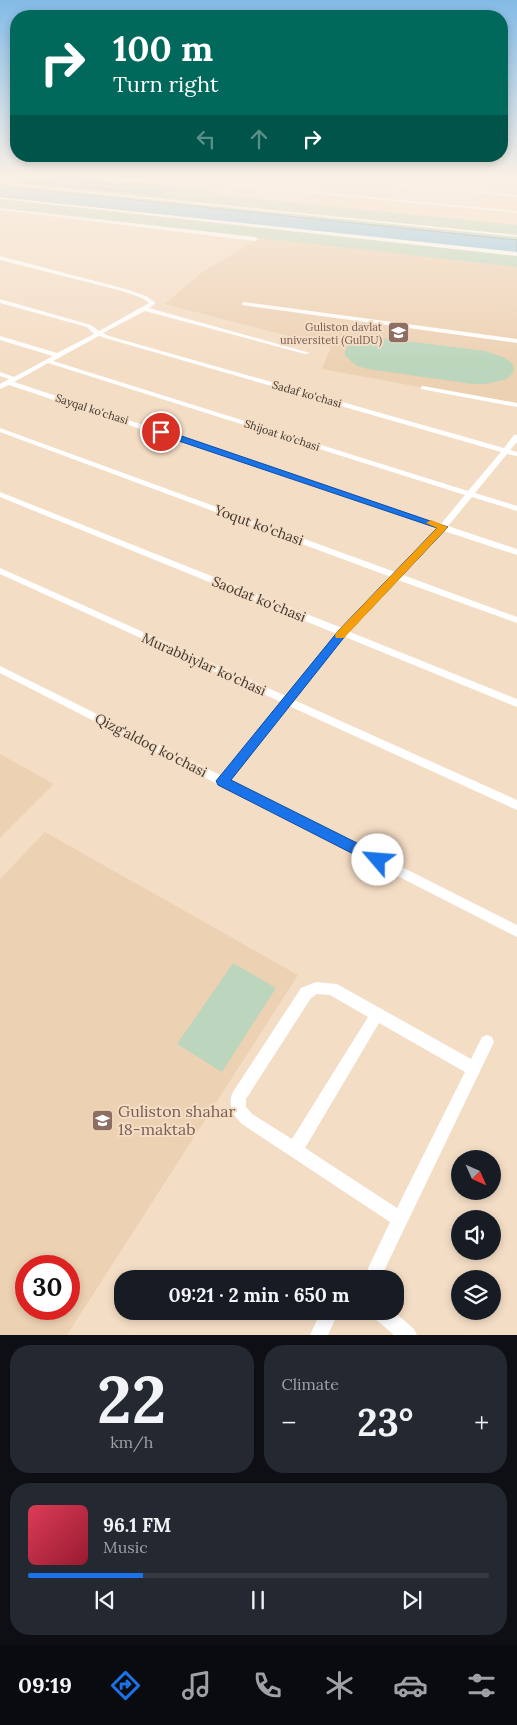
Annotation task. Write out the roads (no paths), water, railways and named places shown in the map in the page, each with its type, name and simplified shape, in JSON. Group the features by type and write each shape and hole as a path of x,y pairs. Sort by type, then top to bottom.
{"street":[{"path":"392,240 517,254"},
{"path":"0,258 124,290 144,296 154,303 0,386"},
{"path":"0,301 89,326 97,333"},
{"path":"244,304 517,341"},
{"path":"144,310 307,353"},
{"name":"Sadaf ko'chasi","path":"97,333 517,454"},
{"path":"0,338 56,355"},
{"name":"Shijoat ko'chasi","path":"47,361 517,509"},
{"path":"0,374 11,380"},
{"name":"Sayqal ko'chasi","path":"11,380 517,552"},
{"path":"423,388 517,405"},
{"name":"Yoqut ko'chasi","path":"0,430 517,620"},
{"path":"222,781 342,633 443,527 517,437"},
{"name":"Saodat ko'chasi","path":"0,494 517,703"},
{"name":"Murabbiylar ko'chasi","path":"0,572 517,805"},
{"name":"Qizg'aldoq ko'chasi","path":"0,669 517,931"},
{"path":"400,1219 247,1119 239,1110 238,1097 306,993 316,988 332,989 474,1069"},
{"path":"295,1150 377,1014"},
{"path":"375,1270 487,1042"},
{"path":"319,1335 326,1320"},
{"path":"389,1320 408,1335"}],"water":[{"path":"400,240 517,240 517,253"}],"place":[{"name":"Guliston davlat universiteti (GulDU)","path":"398,333"},
{"name":"Guliston shahar 18-maktab","path":"102,1120"}]}
